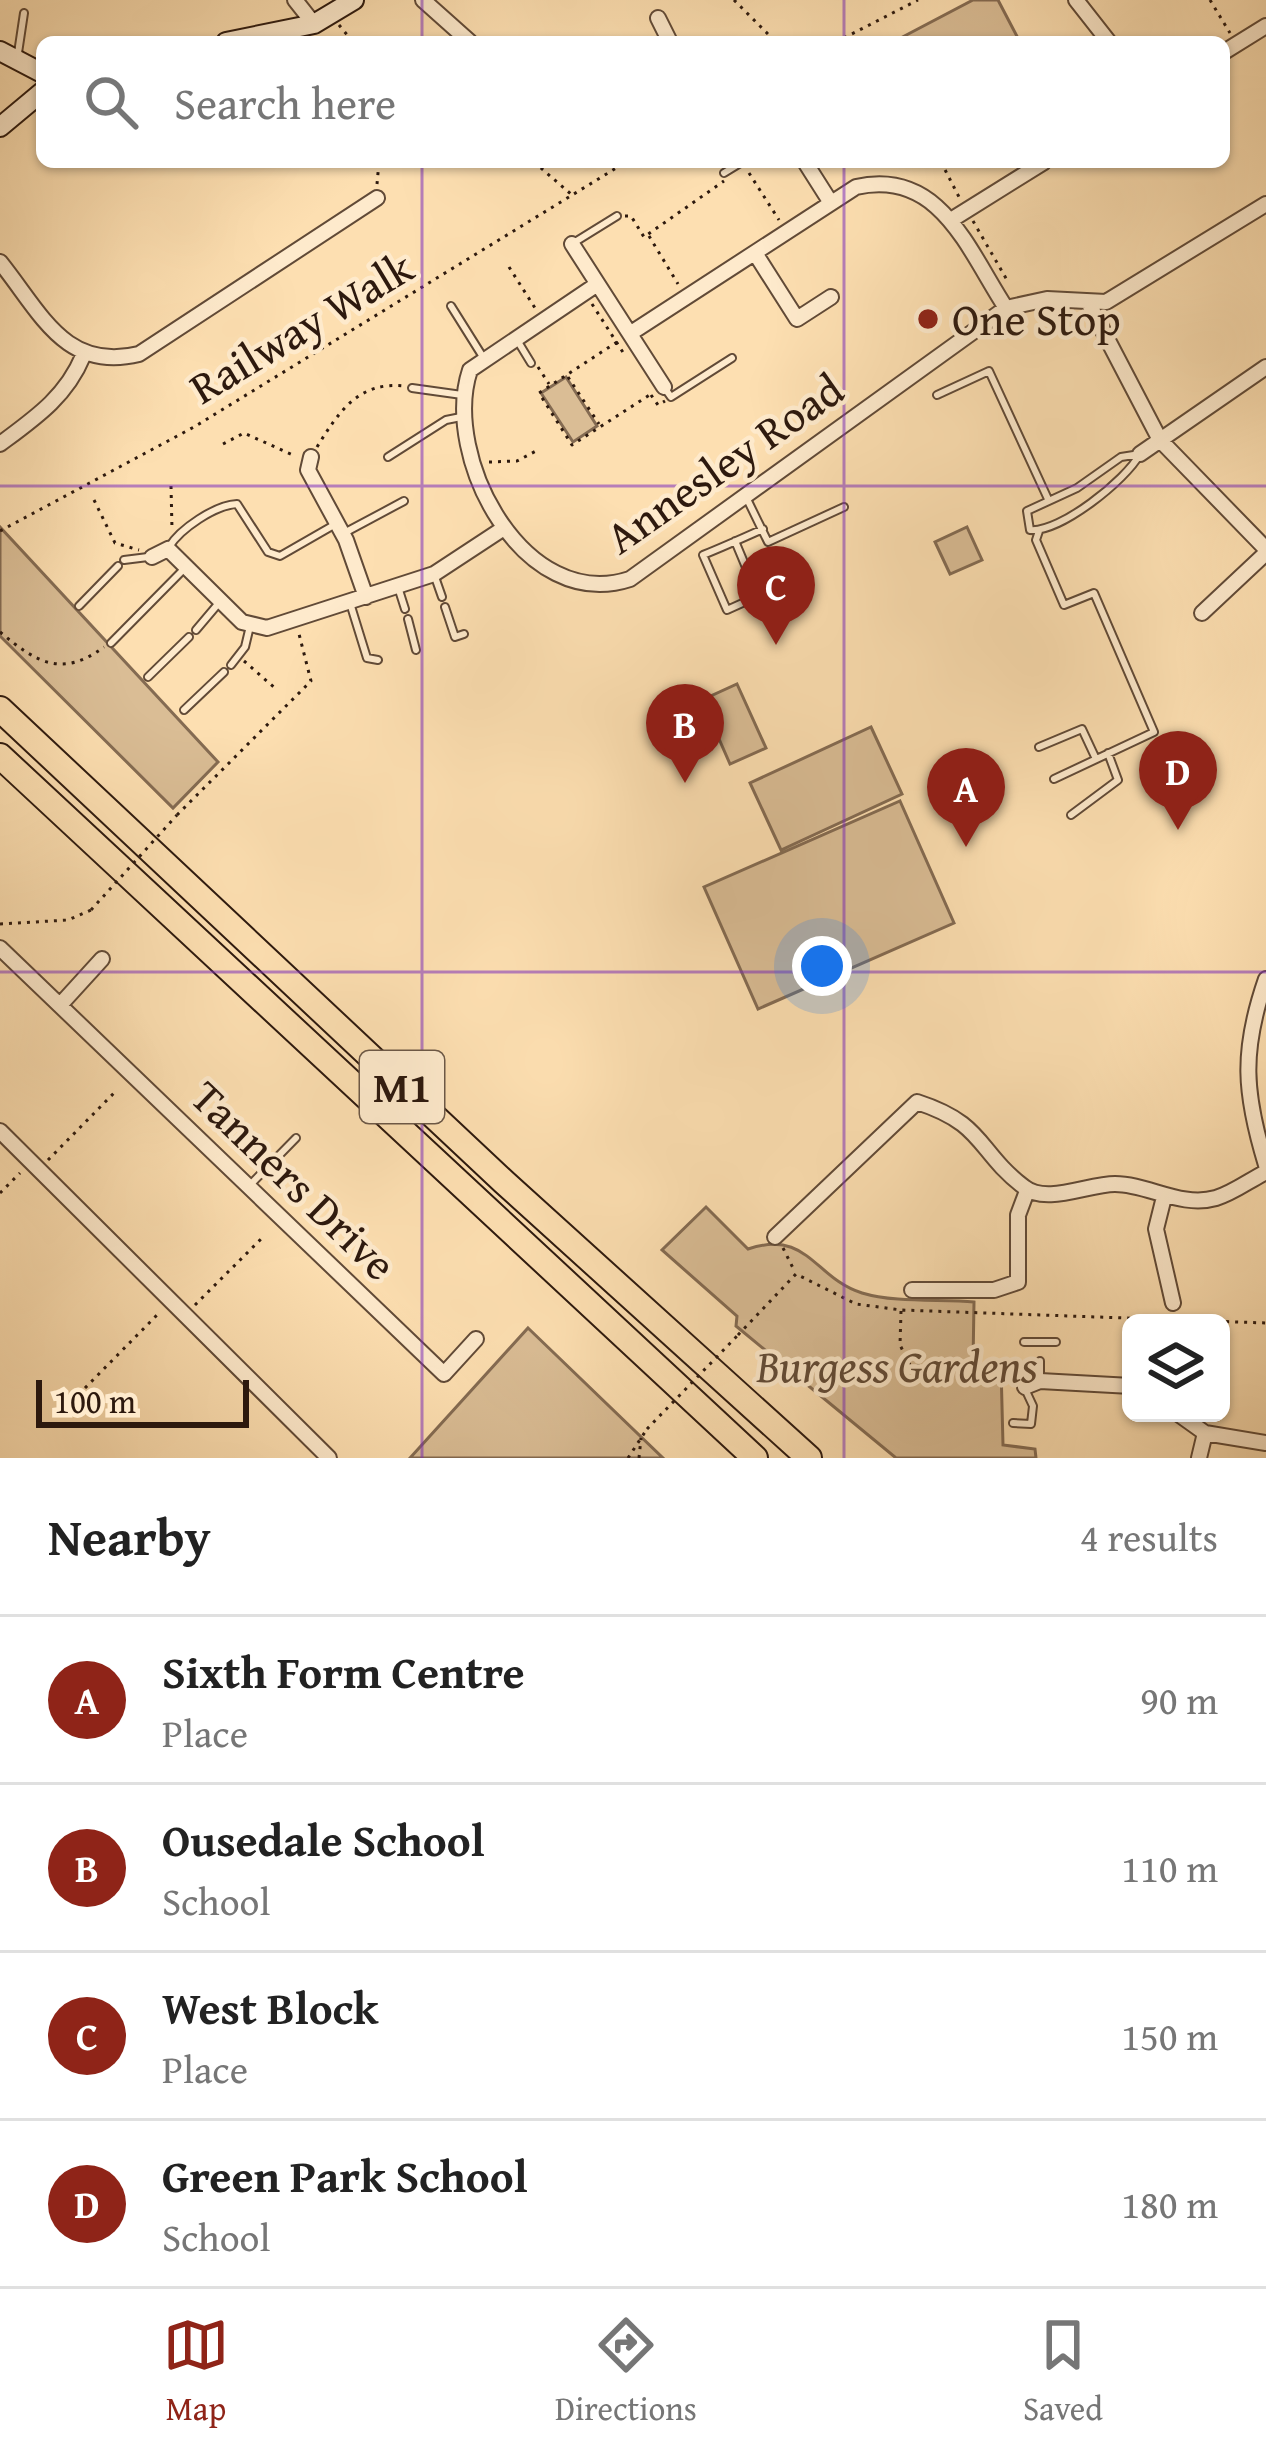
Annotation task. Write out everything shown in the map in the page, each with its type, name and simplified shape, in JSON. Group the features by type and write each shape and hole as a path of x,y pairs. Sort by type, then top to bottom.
{"highway":[{"name":"M1","path":"0,709 504,1182 809,1458"},
{"name":"M1","path":"0,755 755,1458"}],"street":[{"path":"295,0 322,20"},
{"path":"252,36 322,20 354,0"},
{"path":"423,0 463,36"},
{"path":"1076,0 1104,36"},
{"path":"658,18 667,36"},
{"path":"1230,48 1266,26"},
{"path":"9,54 36,70"},
{"path":"0,127 36,97"},
{"path":"809,168 831,203"},
{"path":"952,220 1034,168"},
{"path":"624,338 856,187 897,183 934,200 952,220 1006,308"},
{"path":"0,262 59,336 83,356 115,360 139,354 377,198"},
{"name":"Annesley Road","path":"596,285 470,370 461,417 493,514 504,528 544,566 612,585 630,579 1006,308 1047,299 1089,304 1125,294 1266,204"},
{"path":"572,244 657,390"},
{"path":"755,253 797,319 831,297"},
{"path":"1089,304 1160,440 1266,551 1202,613"},
{"path":"0,444 51,406 74,379 83,356"},
{"path":"1140,454 1266,367"},
{"path":"311,458 308,470 340,528 358,600"},
{"path":"147,557 172,542 186,567 250,626 295,621 434,574 504,528"},
{"name":"Tanners Drive","path":"0,948 444,1374 476,1339"},
{"path":"61,1004 102,959"},
{"path":"775,1237 917,1102 958,1115 1027,1191 1051,1195 1087,1184 1123,1184 1164,1197 1213,1199 1266,1168 1247,1102 1248,1030 1266,979"},
{"path":"0,1131 329,1458"},
{"path":"912,1290 994,1290 1018,1282 1018,1215 1027,1191"},
{"path":"1164,1197 1156,1229 1173,1303"},
{"path":"1032,1384 1122,1386"},
{"path":"1190,1422 1205,1433 1266,1443"},
{"path":"1199,1458 1205,1433"}],"lane":[{"path":"9,54 24,13"},
{"path":"724,173 733,168"},
{"path":"572,244 617,216"},
{"path":"451,306 483,358"},
{"path":"515,337 530,363"},
{"path":"657,390 671,397 732,358"},
{"path":"937,395 989,371 1048,499"},
{"path":"412,388 462,395"},
{"path":"388,457 446,420 461,417"},
{"path":"1140,454 1131,470 1086,506 1039,531 1030,530 1024,520 1048,499 1077,488 1121,457 1140,454"},
{"path":"746,496 769,542 844,507"},
{"path":"172,542 226,504 237,504 268,552 280,556 404,501"},
{"path":"735,541 758,596 727,610 703,555 735,541 763,529"},
{"path":"1039,531 1036,540 1064,605 1094,593 1154,732 1054,779"},
{"path":"79,606 121,563 147,557"},
{"path":"111,643 186,567"},
{"path":"434,574 442,597"},
{"path":"398,586 416,650"},
{"path":"358,600 367,658 378,660"},
{"path":"196,630 220,601"},
{"path":"446,607 454,637 464,634"},
{"path":"231,664 250,626"},
{"path":"148,677 189,637"},
{"path":"184,710 224,672"},
{"path":"1039,747 1082,728 1096,759"},
{"path":"1071,814 1118,780 1108,753"},
{"path":"248,1187 296,1138"},
{"path":"1024,1342 1040,1346 1056,1342"},
{"path":"1013,1423 1031,1424 1032,1384 1040,1361"}],"path":[{"path":"734,0 770,36"},
{"path":"848,36 918,0"},
{"path":"1210,0 1225,36"},
{"path":"322,20 345,36"},
{"path":"377,198 379,168"},
{"path":"541,168 572,195"},
{"name":"Railway Walk","path":"0,531 194,427 616,168"},
{"path":"745,168 787,232"},
{"path":"617,216 631,216 644,237 734,174"},
{"path":"648,234 686,297"},
{"path":"509,267 542,320"},
{"path":"624,338 539,393 572,445 657,390"},
{"path":"530,363 550,386"},
{"path":"567,375 600,426"},
{"path":"223,444 244,433 289,456 311,458 333,415 349,402 399,384 412,388"},
{"path":"475,462 517,461 536,451"},
{"path":"171,486 172,542"},
{"path":"94,500 115,543 136,547 147,557"},
{"path":"0,924 68,920 91,910 310,681 295,621"},
{"path":"0,632 48,663 68,667 111,643"},
{"path":"238,656 276,689"},
{"path":"0,1193 114,1093"},
{"path":"775,1237 796,1274 856,1304 901,1310 1266,1323"},
{"path":"183,1316 262,1238"},
{"path":"628,1458 641,1436 796,1274"},
{"path":"85,1388 170,1303"},
{"path":"901,1310 900,1346 910,1365 1010,1371 1032,1384"},
{"path":"639,1458 641,1436"}],"green space":[{"path":"973,0 998,0 1017,36 904,36"},
{"path":"566,377 597,426 573,442 541,393"},
{"path":"0,527 218,762 173,808 0,636"},
{"path":"967,527 982,560 950,574 935,542"},
{"path":"737,684 766,748 730,764 702,700"},
{"path":"871,727 902,794 781,850 750,783"},
{"path":"900,801 954,923 758,1009 704,887"},
{"name":"Burgess Gardens","path":"706,1207 748,1249 784,1245 798,1250 862,1293 974,1302 973,1364 1001,1367 1003,1445 1035,1449 1036,1458 896,1458 736,1326 737,1316 662,1250"},
{"path":"528,1328 663,1458 410,1458"}],"place":[{"name":"One Stop","path":"928,319"},
{"name":"West Block","path":"776,645"},
{"name":"Ousedale School","path":"685,783"},
{"name":"Green Park School","path":"1178,830"},
{"name":"Sixth Form Centre","path":"966,847"}]}
